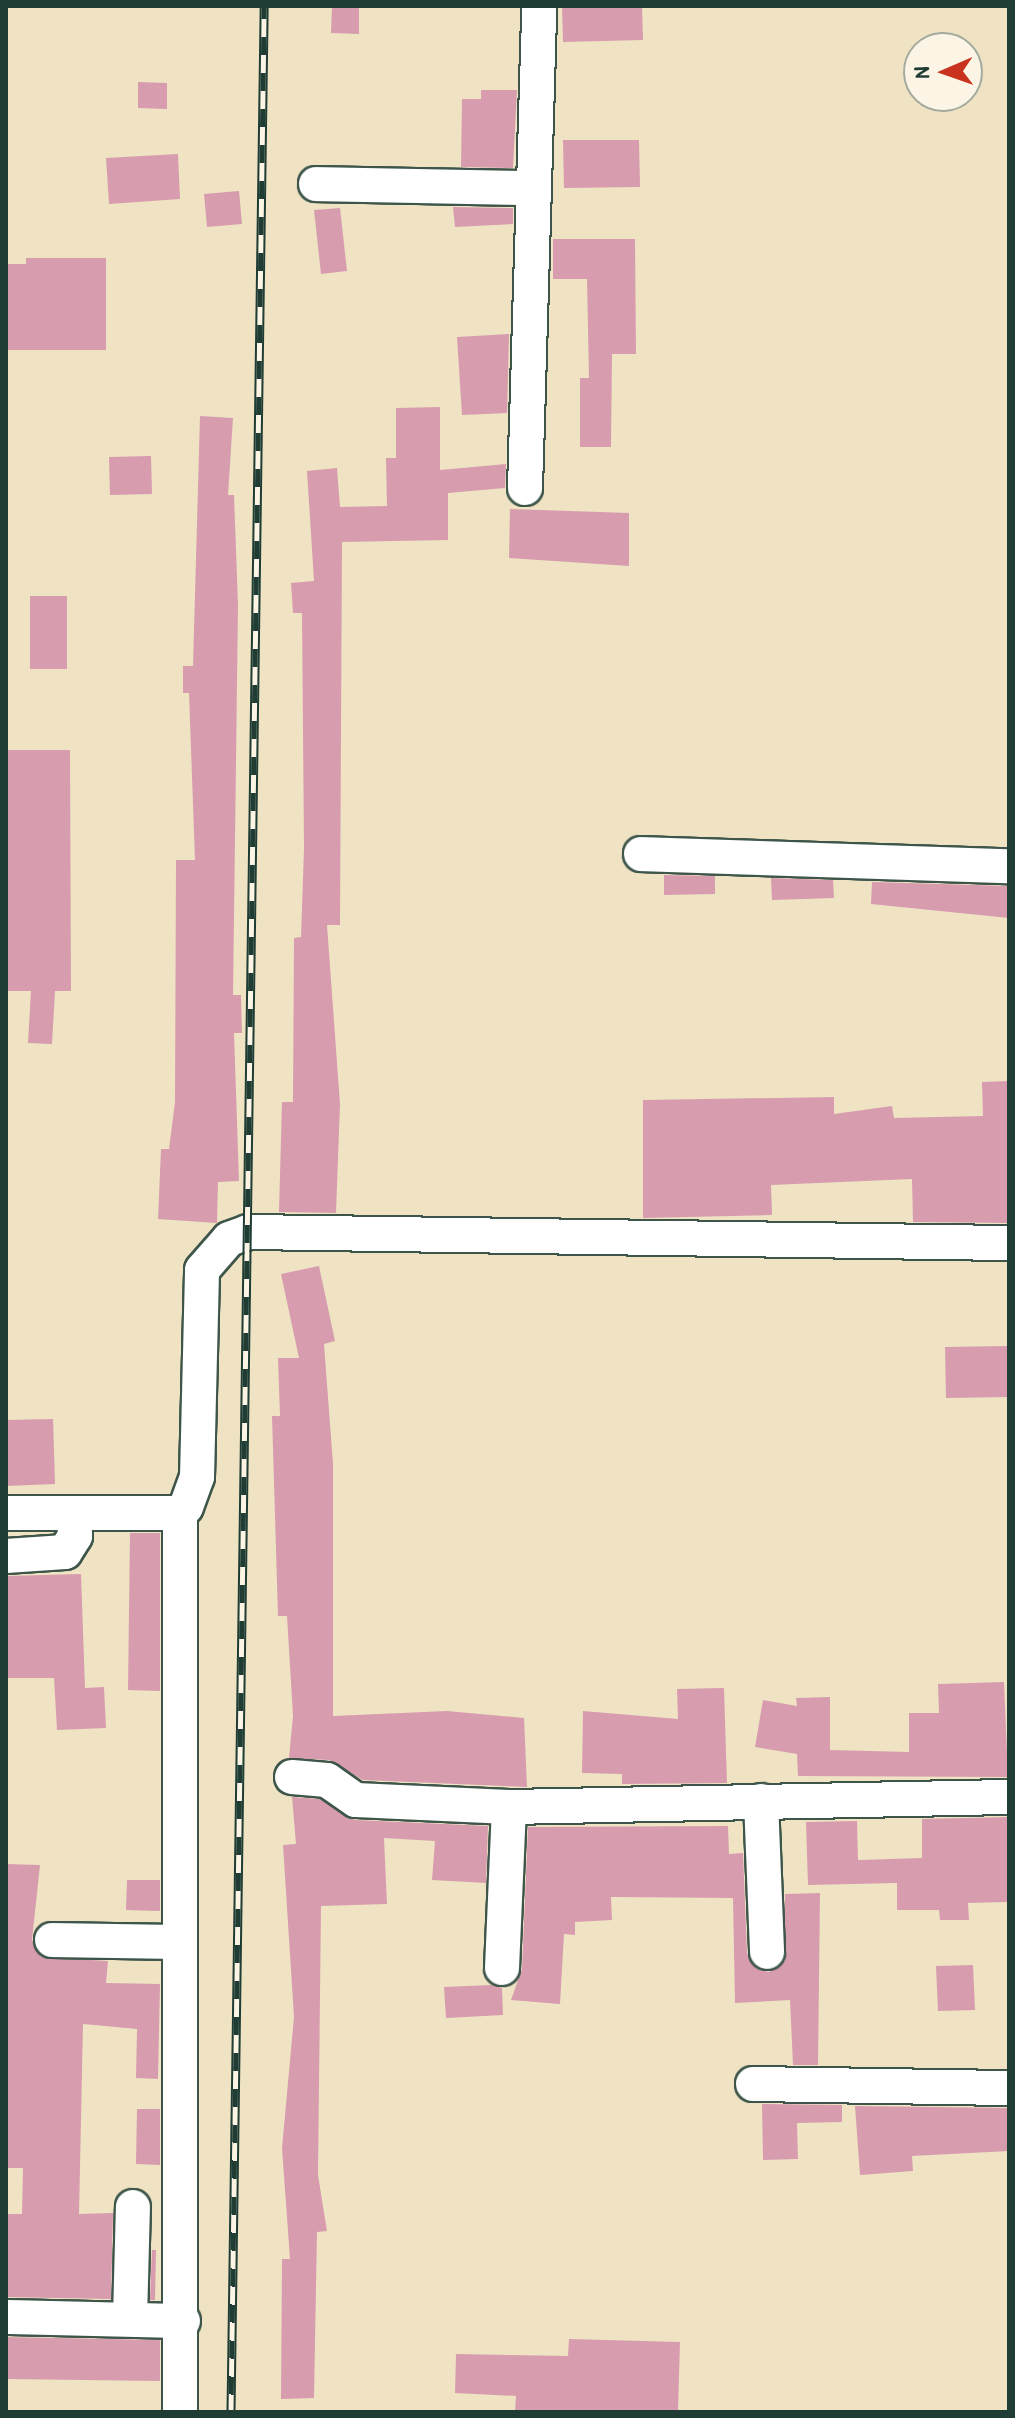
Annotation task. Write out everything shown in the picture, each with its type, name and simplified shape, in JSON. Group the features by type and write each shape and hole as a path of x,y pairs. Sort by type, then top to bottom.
{"street":[{"path":"525,488 530,188 539,6"},
{"path":"316,184 530,188"},
{"path":"641,854 1009,866"},
{"path":"180,2412 183,2321 177,1942 180,1513 197,1477 202,1270 229,1239 248,1232 1009,1243"},
{"path":"6,1513 180,1513"},
{"path":"6,1556 65,1552 75,1536 74,1513"},
{"path":"292,1777 327,1780 356,1800 509,1807 1009,1797"},
{"path":"761,1801 767,1952"},
{"path":"502,1968 509,1807"},
{"path":"52,1940 177,1942"},
{"path":"753,2084 1009,2088"},
{"path":"130,2319 133,2207"},
{"path":"6,2317 183,2321"}],"building":[{"path":"332,6 359,6 359,34 331,33"},
{"path":"562,6 642,6 643,40 563,42"},
{"path":"138,82 167,83 167,109 138,108"},
{"path":"481,90 517,90 513,168 461,167 462,99 481,99"},
{"path":"563,140 639,140 640,187 564,188"},
{"path":"178,154 180,199 109,204 106,158"},
{"path":"239,191 242,224 207,227 204,194"},
{"path":"453,207 513,208 513,224 455,227"},
{"path":"340,208 347,271 321,274 314,210"},
{"path":"553,239 635,239 636,354 612,354 611,447 580,447 580,378 589,378 587,279 553,279"},
{"path":"26,258 106,258 106,350 6,350 6,264 26,264"},
{"path":"509,334 507,413 462,415 457,337"},
{"path":"440,407 440,470 506,464 505,488 448,493 448,540 342,542 340,925 327,925 340,1104 336,1213 279,1212 282,1102 293,1102 294,938 301,937 304,849 302,613 293,613 291,583 314,581 307,471 337,468 340,507 387,506 386,458 396,458 396,408"},
{"path":"200,416 233,418 228,495 234,495 238,605 233,995 241,995 242,1033 234,1033 239,1181 218,1182 217,1223 158,1219 161,1149 169,1149 175,1102 176,860 195,860 189,693 183,693 183,666 193,666"},
{"path":"151,456 152,494 110,495 109,457"},
{"path":"510,509 629,513 629,566 509,558"},
{"path":"30,596 67,596 67,669 30,669"},
{"path":"6,750 70,750 71,991 55,991 52,1044 28,1043 31,991 6,991"},
{"path":"664,875 715,876 715,894 664,895"},
{"path":"771,878 833,880 834,898 772,900"},
{"path":"872,882 1009,886 1009,918 871,904"},
{"path":"1009,1081 1009,1223 913,1222 912,1179 771,1185 772,1215 643,1218 643,1100 834,1097 834,1114 892,1106 894,1118 983,1116 982,1082"},
{"path":"319,1266 335,1341 324,1344 333,1464 333,1716 447,1711 524,1718 527,1787 363,1780 329,1760 289,1758 293,1716 287,1616 278,1616 272,1416 280,1416 278,1358 299,1358 281,1274"},
{"path":"1009,1346 1009,1397 946,1398 945,1347"},
{"path":"53,1419 55,1484 6,1486 6,1420"},
{"path":"130,1533 160,1533 160,1691 128,1690"},
{"path":"81,1574 85,1688 104,1687 106,1728 57,1730 54,1678 6,1678 6,1576"},
{"path":"1004,1682 1008,1777 798,1776 797,1754 755,1747 763,1700 797,1706 796,1698 830,1697 830,1750 909,1752 909,1713 939,1713 938,1684"},
{"path":"724,1688 727,1783 622,1784 622,1774 582,1773 583,1711 678,1719 677,1689"},
{"path":"292,1797 320,1799 355,1820 488,1826 486,1883 432,1880 435,1841 384,1838 387,1904 321,1906 318,2175 327,2231 317,2232 314,2398 281,2399 282,2259 290,2259 282,2148 294,2017 283,1845 296,1844"},
{"path":"1008,1817 1007,1902 968,1903 969,1920 940,1920 939,1910 897,1910 897,1883 808,1885 806,1822 857,1821 858,1860 922,1858 922,1819"},
{"path":"728,1826 729,1854 743,1853 747,1953 757,1969 769,1972 785,1961 785,1894 820,1893 818,2065 793,2065 790,2000 735,2003 733,1898 611,1897 612,1920 575,1922 575,1935 564,1934 560,2004 511,2000 522,1969 528,1827"},
{"path":"6,1864 40,1865 32,1940 41,1957 108,1961 106,1983 160,1984 158,2079 136,2078 137,2029 83,2024 79,2214 113,2213 111,2299 6,2297 6,2214 22,2214 23,2168 6,2168"},
{"path":"127,1880 160,1880 160,1911 126,1910"},
{"path":"973,1965 975,2010 938,2011 936,1966"},
{"path":"492,1985 502,1988 503,2015 446,2018 444,1987"},
{"path":"762,2104 842,2105 842,2122 797,2123 798,2159 763,2160"},
{"path":"855,2106 1009,2108 1009,2151 912,2156 913,2171 860,2175"},
{"path":"137,2109 160,2109 160,2165 136,2164"},
{"path":"152,2250 156,2250 155,2300 150,2300"},
{"path":"6,2337 160,2340 160,2381 6,2379"},
{"path":"569,2339 680,2342 678,2412 515,2412 516,2396 455,2393 456,2354 568,2356"}],"railway":[{"path":"231,2412 264,6"}]}
